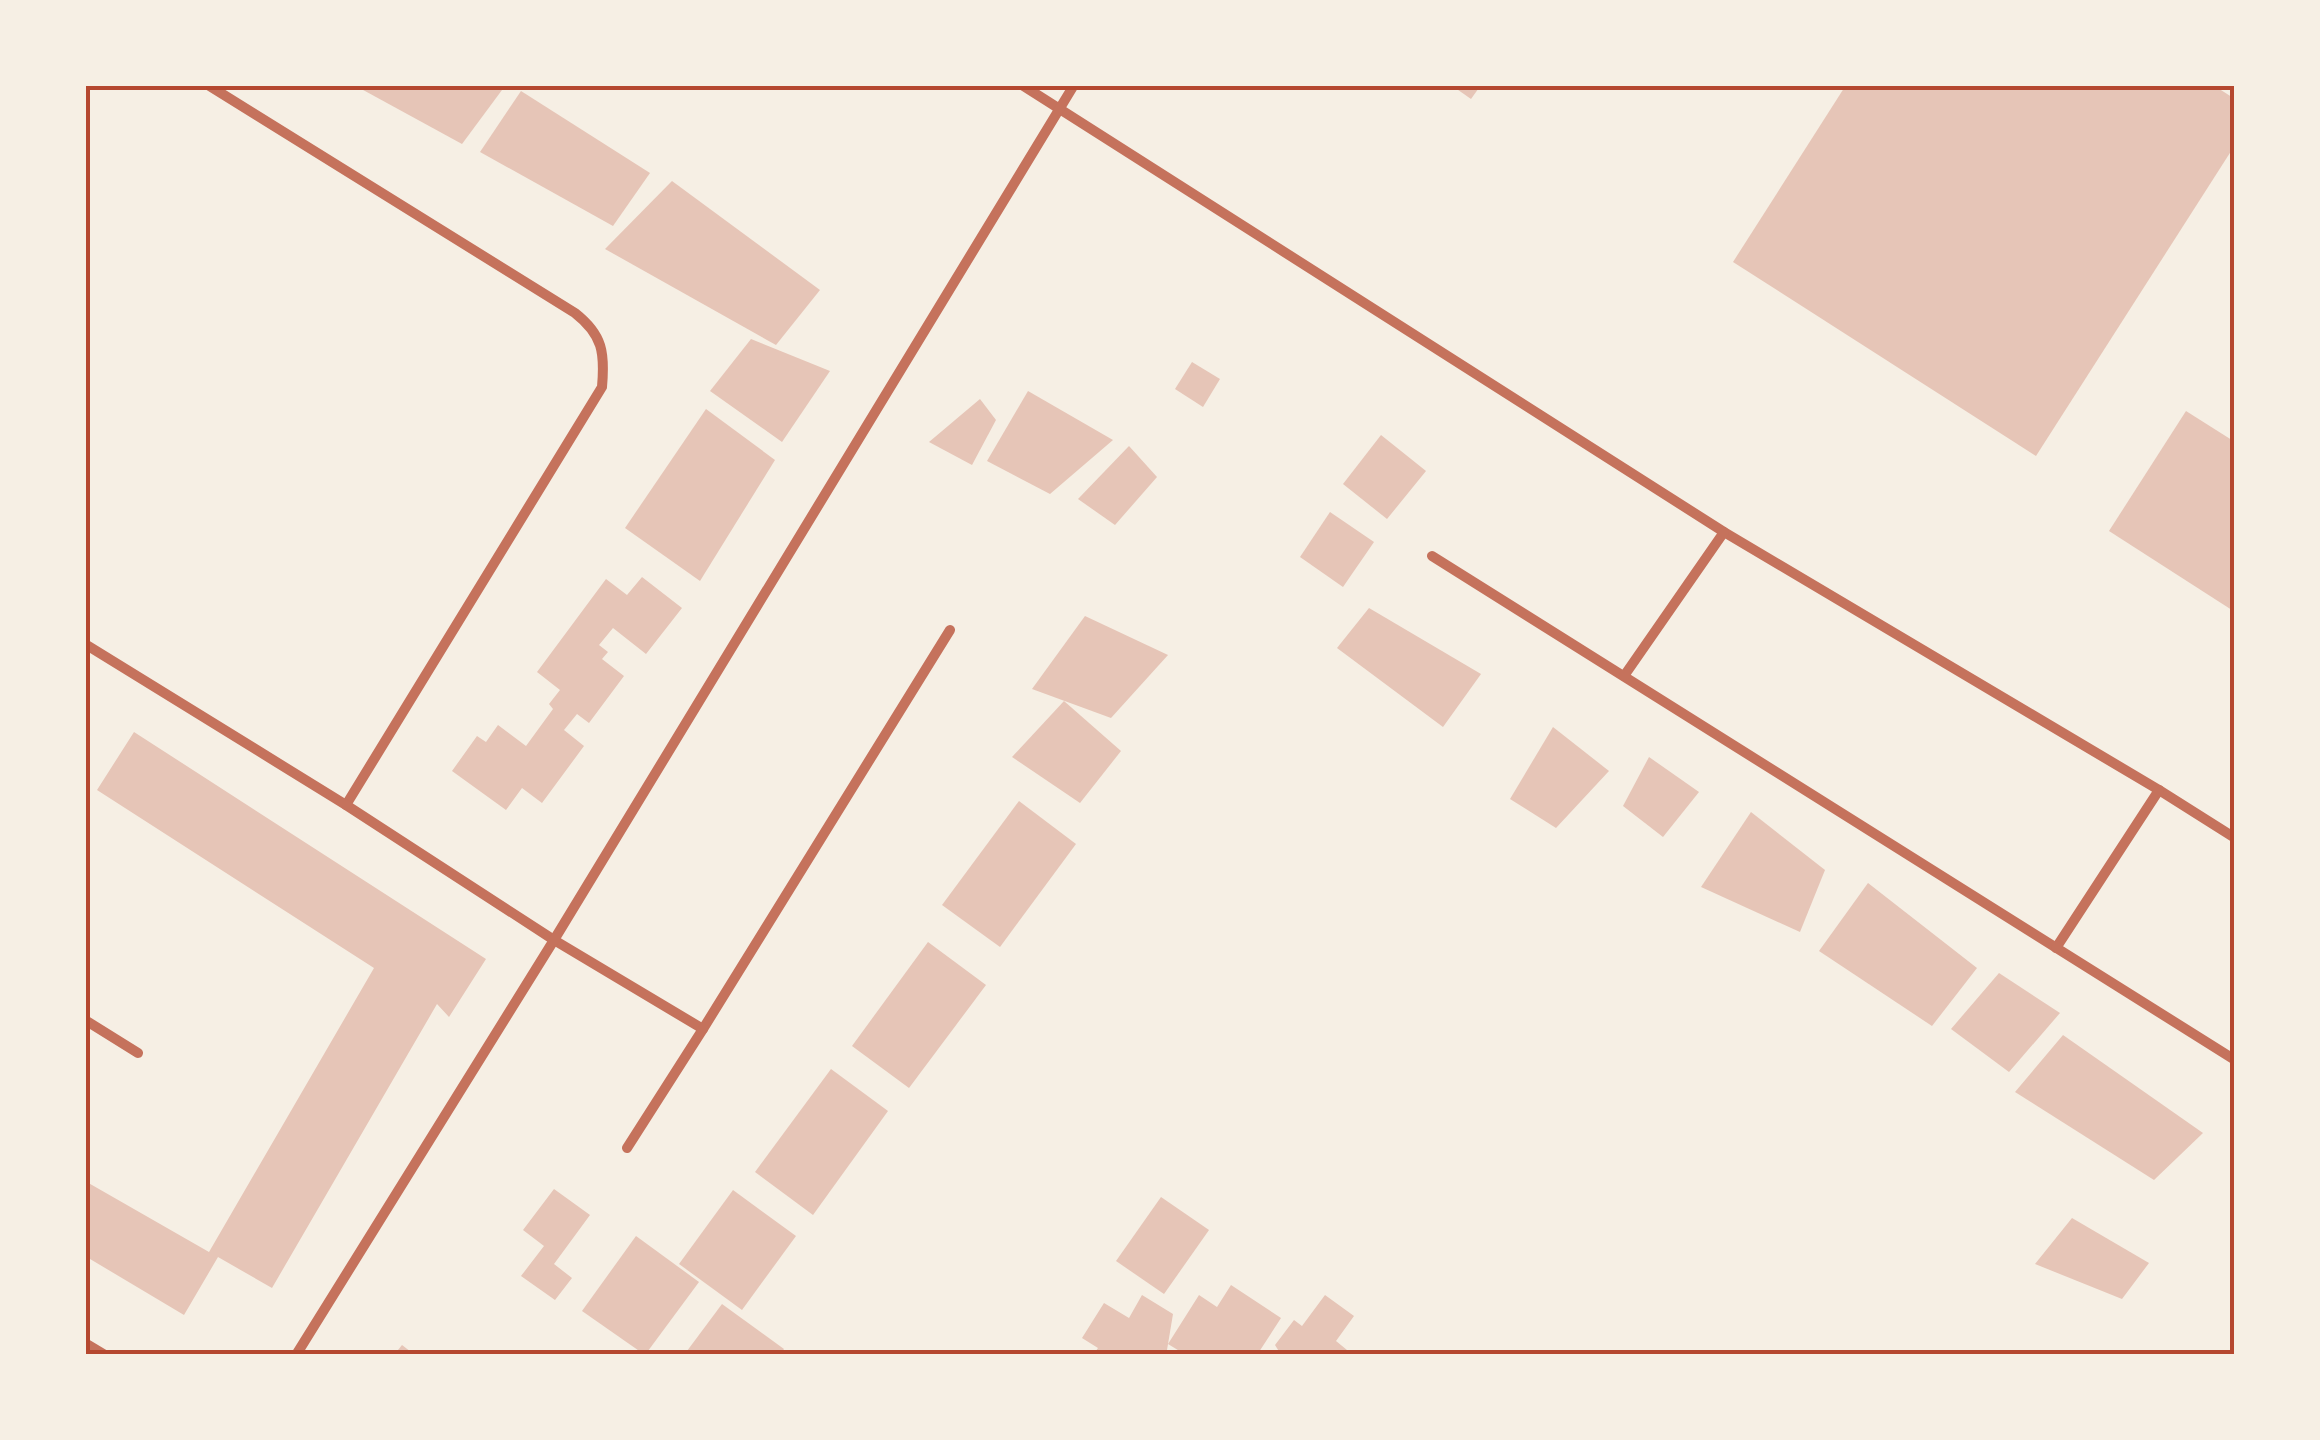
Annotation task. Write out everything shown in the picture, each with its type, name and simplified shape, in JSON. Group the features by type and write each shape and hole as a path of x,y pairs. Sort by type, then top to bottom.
{"street":[{"path":"208,85 575,313 598,338 604,364 602,387 346,805"},
{"path":"1022,85 1724,532 2235,838"},
{"path":"296,1355 554,940 1074,85"},
{"path":"1624,676 1724,532"},
{"path":"1432,556 2235,1060"},
{"path":"627,1148 950,630"},
{"path":"85,644 346,805 554,940 704,1029"},
{"path":"2056,948 2159,790"},
{"path":"85,1020 138,1053"},
{"path":"85,1343 105,1355"}],"building":[{"path":"354,85 495,85 502,90 462,144"},
{"path":"1451,85 1481,85 1471,99"},
{"path":"1846,85 2213,85 2235,99 2235,145 2036,456 1733,262"},
{"path":"521,91 650,173 613,226 480,152"},
{"path":"672,181 820,290 776,345 605,249"},
{"path":"751,339 830,371 782,442 710,391"},
{"path":"1192,362 1220,379 1203,407 1175,389"},
{"path":"1028,391 1113,440 1050,494 987,461"},
{"path":"980,399 996,420 972,465 929,442"},
{"path":"706,409 775,460 700,581 625,528"},
{"path":"2186,411 2235,442 2235,612 2109,531"},
{"path":"1381,435 1426,471 1387,519 1343,484"},
{"path":"1129,446 1157,477 1115,525 1078,499"},
{"path":"1330,512 1374,542 1343,587 1300,557"},
{"path":"642,577 682,608 646,654 613,628 599,645 608,652 602,659 624,676 589,723 577,714 564,730 584,746 542,803 522,788 506,810 452,771 477,736 486,742 498,725 526,746 553,709 549,704 560,690 537,672 606,579 627,595"},
{"path":"1369,608 1481,674 1443,727 1337,648"},
{"path":"1085,616 1168,655 1111,718 1032,689"},
{"path":"1064,701 1121,751 1080,803 1012,757"},
{"path":"1553,727 1609,771 1556,828 1510,799"},
{"path":"134,732 486,959 449,1017 437,1004 272,1288 218,1257 184,1315 85,1256 85,1181 209,1252 374,968 97,790"},
{"path":"1649,757 1699,792 1663,837 1623,806"},
{"path":"1019,801 1076,844 1000,947 942,905"},
{"path":"1751,812 1825,870 1800,932 1701,887"},
{"path":"1868,883 1977,968 1932,1026 1819,951"},
{"path":"928,942 986,985 909,1088 852,1046"},
{"path":"1999,973 2060,1013 2009,1072 1951,1029"},
{"path":"2063,1035 2203,1133 2154,1180 2015,1092"},
{"path":"831,1069 888,1111 813,1215 755,1172"},
{"path":"554,1189 590,1215 554,1264 572,1278 555,1300 521,1276 544,1246 523,1230"},
{"path":"733,1190 796,1236 742,1310 679,1264"},
{"path":"1161,1197 1209,1230 1164,1294 1116,1261"},
{"path":"2072,1218 2149,1263 2122,1299 2035,1264"},
{"path":"636,1236 699,1282 645,1355 582,1311"},
{"path":"1231,1285 1281,1318 1257,1355 1186,1355 1168,1344 1199,1295 1217,1307"},
{"path":"1142,1295 1173,1314 1163,1355 1093,1355 1098,1348 1082,1338 1104,1303 1129,1318"},
{"path":"1325,1295 1354,1316 1336,1341 1347,1350 1343,1355 1278,1355 1275,1345 1294,1320 1302,1326"},
{"path":"722,1304 784,1349 780,1355 684,1355"},
{"path":"402,1345 415,1355 394,1355"}]}
